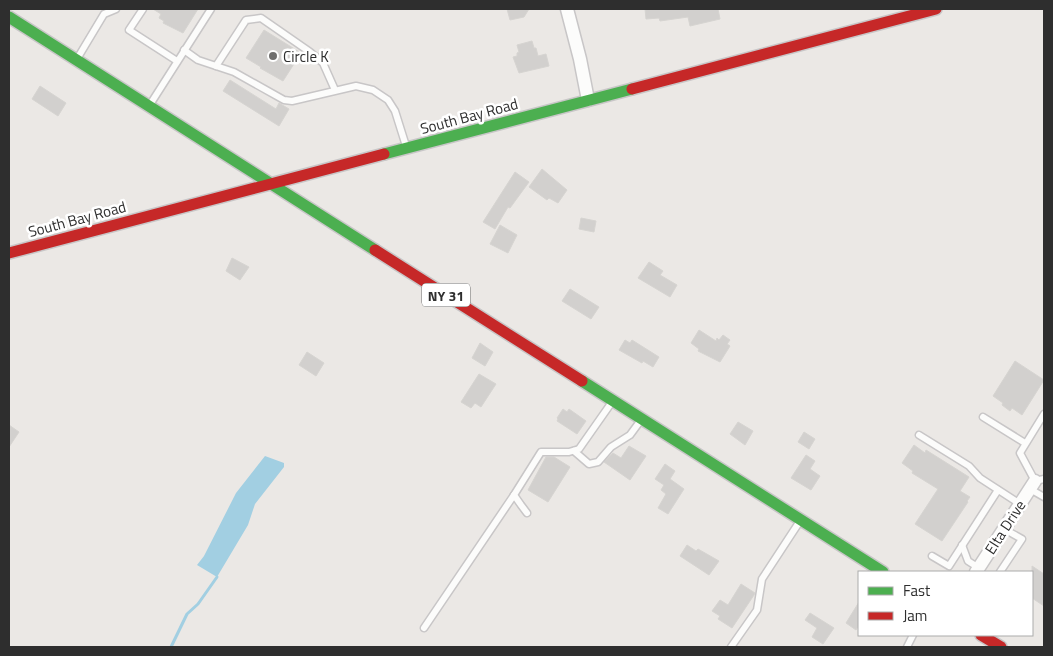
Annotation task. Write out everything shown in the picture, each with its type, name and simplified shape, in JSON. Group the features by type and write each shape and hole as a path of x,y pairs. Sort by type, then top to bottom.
{"main road":[{"name":"South Bay Road","path":"9,253 936,9"},
{"name":"NY 31","path":"9,16 881,571"},
{"path":"983,636 1001,647"}],"street":[{"path":"566,9 580,59 588,100"},
{"name":"Elta Drive","path":"977,570 1036,483"}],"lane":[{"path":"77,60 104,14 116,9"},
{"path":"143,9 129,30 177,61"},
{"path":"148,106 211,9"},
{"path":"216,66 246,20 260,18 323,63 334,90"},
{"path":"184,50 198,60 234,72 284,100 292,101 356,86 373,90 388,100 395,112 406,148"},
{"path":"424,628 514,495 540,452 569,452 579,449 613,401"},
{"path":"1044,414 1020,453 1044,497"},
{"path":"983,418 1025,443"},
{"path":"574,450 589,464 598,462 611,447 630,435 642,419"},
{"path":"918,435 969,466 980,478 1020,504"},
{"path":"932,556 949,566 998,490"},
{"path":"514,495 520,506 527,513"},
{"path":"732,647 757,610 762,579 801,520"},
{"path":"1001,571 1022,539 1004,529"},
{"path":"962,545 968,561 977,570"}],"water":[{"path":"265,456 284,463 284,467 255,504 248,525 217,577 197,565 204,556 236,493"}],"building":[{"path":"153,9 198,9 183,33 163,23 164,21 159,18 161,14"},
{"path":"507,9 529,9 524,17 510,20"},
{"path":"645,9 718,9 720,19 690,26 688,17 660,21 659,18 646,19"},
{"path":"264,30 301,53 283,81 246,58"},
{"path":"532,41 538,56 546,54 549,66 519,73 513,57 517,56 519,52 517,45"},
{"path":"230,80 276,109 279,103 289,109 279,126 223,91"},
{"path":"40,86 66,103 58,116 32,99"},
{"path":"542,169 567,190 558,203 549,198 547,200 529,187"},
{"path":"515,172 529,182 510,208 508,207 495,229 483,222"},
{"path":"581,218 596,221 594,232 579,229"},
{"path":"500,225 517,235 508,253 490,244"},
{"path":"232,258 249,267 240,280 226,271"},
{"path":"649,262 663,271 660,275 677,285 670,297 638,278"},
{"path":"570,289 599,307 591,319 562,301"},
{"path":"699,330 716,341 717,338 719,340 723,335 730,340 727,344 730,346 720,362 698,351 699,349 691,343"},
{"path":"625,340 630,343 632,340 659,357 653,367 619,350"},
{"path":"480,343 493,352 485,366 472,358"},
{"path":"307,352 324,363 316,376 299,365"},
{"path":"1015,361 1044,380 1022,415 1012,408 1010,411 993,396"},
{"path":"479,374 496,384 481,407 475,403 471,408 461,402"},
{"path":"563,409 567,412 569,409 586,421 577,434 557,421"},
{"path":"738,422 753,431 745,445 730,434"},
{"path":"9,425 19,432 9,447"},
{"path":"804,432 815,439 809,449 798,442"},
{"path":"914,445 925,453 926,450 969,477 960,491 970,497 968,502 942,541 915,524 938,489 912,473 913,471 902,463"},
{"path":"629,446 646,456 630,480 604,462 613,453 621,458"},
{"path":"806,455 815,461 810,469 820,476 811,490 791,478"},
{"path":"546,457 554,457 570,467 548,502 528,490"},
{"path":"665,464 675,471 670,479 684,489 668,514 658,508 666,494 661,490 664,485 655,479"},
{"path":"687,545 719,561 709,575 680,556"},
{"path":"1032,566 1044,574 1044,606 1033,599"},
{"path":"741,584 755,593 732,628 718,619 720,616 712,611 720,600 728,605"},
{"path":"858,604 858,627 856,630 846,623"},
{"path":"810,613 834,628 823,644 812,637 817,628 805,620"}],"waterway":[{"path":"171,647 187,614 198,604 217,577"}],"traffic: fast":[{"path":"9,17 375,250"},
{"path":"384,154 632,89"},
{"path":"582,381 881,571"}],"traffic: jam":[{"path":"632,89 936,9"},
{"path":"9,253 384,154"},
{"path":"375,250 582,381"},
{"path":"983,636 1001,647"}],"place":[{"name":"Circle K","path":"273,56"}]}
